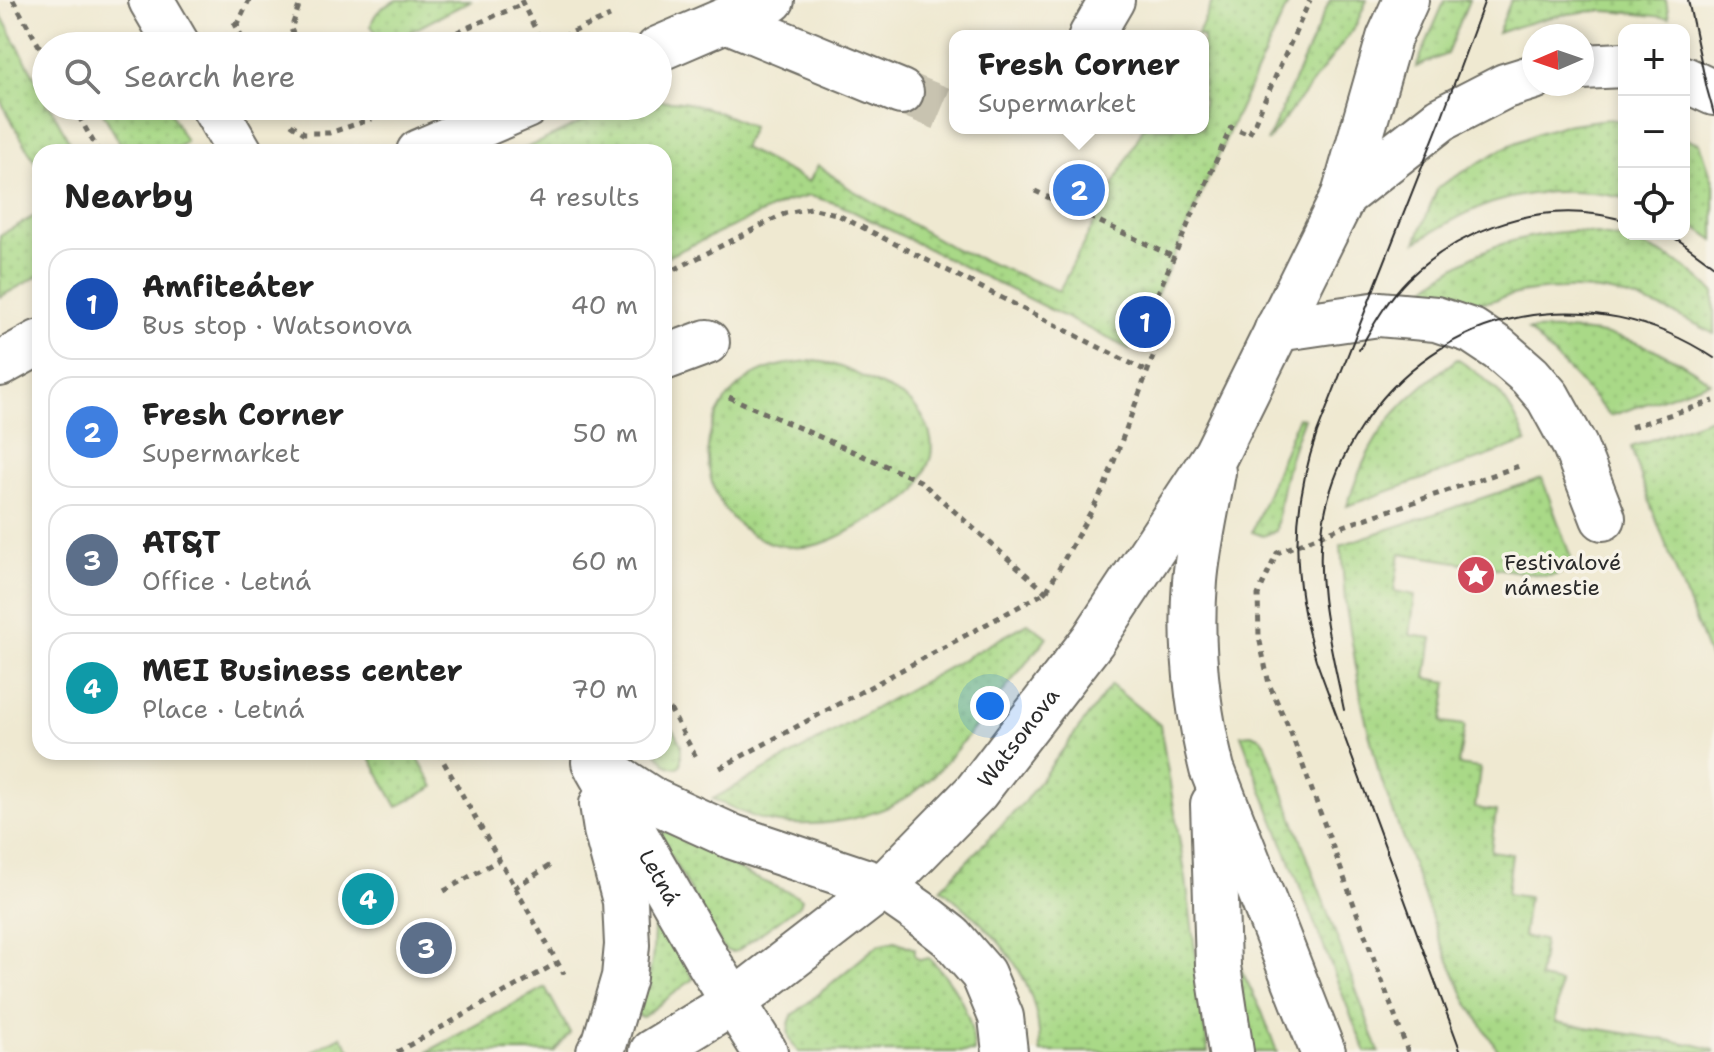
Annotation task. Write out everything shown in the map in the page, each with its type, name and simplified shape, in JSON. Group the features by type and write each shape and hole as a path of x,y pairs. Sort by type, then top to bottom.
{"street":[{"path":"151,0 170,32"},
{"path":"672,43 772,0"},
{"path":"1094,30 1112,0"},
{"path":"1277,329 1344,195 1389,38 1406,0"},
{"path":"726,20 901,92"},
{"path":"1594,66 1618,65"},
{"path":"1344,195 1441,119 1505,86 1522,81"},
{"path":"221,120 235,144"},
{"path":"438,144 493,120"},
{"path":"1277,329 1379,314 1436,319 1472,331 1499,349 1530,376 1548,397 1575,446 1603,518"},
{"name":"Watsonova","path":"652,1052 734,1002 883,887 976,792 1093,640 1216,454 1277,329"},
{"path":"672,355 707,342"},
{"path":"0,364 32,346"},
{"path":"1216,454 1195,580 1193,646 1203,732 1212,769 1323,1052"},
{"path":"592,760 625,901 627,945 624,977 605,1042 599,1052"},
{"name":"Letná","path":"593,760 711,966 765,1052"},
{"path":"595,760 654,801 733,837 883,887 951,937 983,974 1001,1017 1005,1052"},
{"path":"1212,769 1218,966 1231,1052"}],"path":[{"path":"13,0 32,33"},
{"path":"236,27 249,0"},
{"path":"292,32 301,0"},
{"path":"720,768 1046,592 1104,488 1163,330 1145,322 1231,127 1249,135 1310,0"},
{"path":"455,32 522,2 536,32"},
{"path":"573,32 622,11"},
{"path":"81,120 94,144"},
{"path":"304,133 329,133 370,120"},
{"path":"1035,191 1174,257"},
{"path":"672,271 786,213 811,208 836,214 1148,372"},
{"path":"715,394 920,481 1046,592"},
{"path":"1408,1052 1291,733 1269,684 1259,637 1258,595 1277,553 1344,526 1714,401"},
{"path":"672,713 699,762"},
{"path":"443,760 570,985"},
{"path":"514,888 564,857"},
{"path":"444,891 499,860"},
{"path":"397,1052 557,963"}],"green space":[{"path":"397,0 472,0 410,32 376,32 371,26 374,16"},
{"path":"1213,0 1290,0 1131,350 838,204 810,196 786,202 672,254 672,144 535,144 586,120 672,120 672,101 695,105 752,127 743,148 809,182 818,165 849,188 953,248 1059,291 1140,134 1209,134 1209,30 1200,30"},
{"path":"1330,0 1367,0 1355,27 1267,142"},
{"path":"1445,0 1469,0 1447,54 1416,67"},
{"path":"1511,0 1666,0 1669,18 1622,12 1587,12 1546,18 1498,33"},
{"path":"0,13 32,72 32,120 58,120 71,144 32,144 32,157 0,100"},
{"path":"107,120 174,120 186,142 182,144 120,144"},
{"path":"1618,120 1618,197 1568,192 1512,198 1468,213 1416,242 1438,187 1506,147 1564,125"},
{"path":"1690,140 1700,143 1714,185 1714,240 1690,223"},
{"path":"32,217 32,279 0,297 0,235"},
{"path":"1551,233 1593,233 1650,248 1668,257 1714,293 1714,334 1642,301 1603,292 1542,290 1485,302 1425,288 1477,254 1512,241"},
{"path":"1528,330 1566,330 1614,336 1664,354 1710,382 1610,416"},
{"path":"1457,359 1482,376 1500,394 1527,442 1347,506 1365,458 1388,422 1418,390"},
{"path":"809,361 844,368 905,398 922,416 932,448 917,489 901,503 831,540 812,546 792,547 763,540 739,525 722,505 711,480 708,453 712,427 725,402 746,380 776,366"},
{"path":"1298,417 1304,418 1286,473 1276,531 1263,536 1252,532"},
{"path":"1714,417 1714,669 1631,447"},
{"path":"1542,478 1571,558 1562,572 1546,576 1400,553 1394,591 1415,595 1410,635 1432,638 1426,678 1448,682 1442,722 1465,725 1458,765 1480,768 1475,808 1496,811 1491,851 1512,854 1507,894 1528,897 1523,937 1544,940 1539,979 1560,983 1555,1022 1697,1045 1714,1052 1499,1052 1467,1002 1439,938 1379,773 1363,708 1345,601 1341,545"},
{"path":"1028,623 1047,637 941,767 925,784 900,801 863,816 801,824 763,820 713,799"},
{"path":"1111,685 1160,725 1186,879 1208,1052 1040,1052 1033,1000 1011,958 979,922 941,888 1024,802"},
{"path":"672,728 681,744 681,764 677,768 668,766 663,760 672,760"},
{"path":"1251,734 1265,742 1379,1052 1366,1052 1357,1031 1241,735"},
{"path":"371,760 419,760 434,787 397,807"},
{"path":"662,832 668,832 751,876 798,896 802,899 800,905 737,951 724,950 661,839"},
{"path":"657,919 661,920 693,979 643,1017 638,1016 638,1011 647,987"},
{"path":"895,941 915,949 915,956 920,960 929,958 955,989 970,1025 974,1052 798,1052 789,1035 792,1016 878,945"},
{"path":"1238,963 1262,1012 1277,1052 1251,1052"},
{"path":"545,987 570,1033 554,1052 427,1052"},
{"path":"341,1036 352,1052 311,1052"}],"tunnel":[{"path":"901,92 949,112"}],"tram line":[{"path":"1461,1052 1316,660 1302,602 1297,546 1302,491 1317,433 1485,0"},
{"path":"1688,0 1714,114"},
{"path":"1359,350 1400,287 1427,263 1470,236 1518,218 1543,214 1569,212 1618,219"},
{"path":"1678,240 1714,266"},
{"path":"1344,710 1322,587 1325,513 1334,480 1348,449 1393,387 1431,355 1474,331 1521,317 1569,312 1619,318 1667,333 1714,358"}],"place":[{"name":"Fresh Corner","path":"1079,190"},
{"name":"Amfiteáter","path":"1145,322"},
{"name":"Festivalové námestie","path":"1476,575"},
{"name":"MEI Business center","path":"368,899"},
{"name":"AT&T","path":"426,948"}]}
